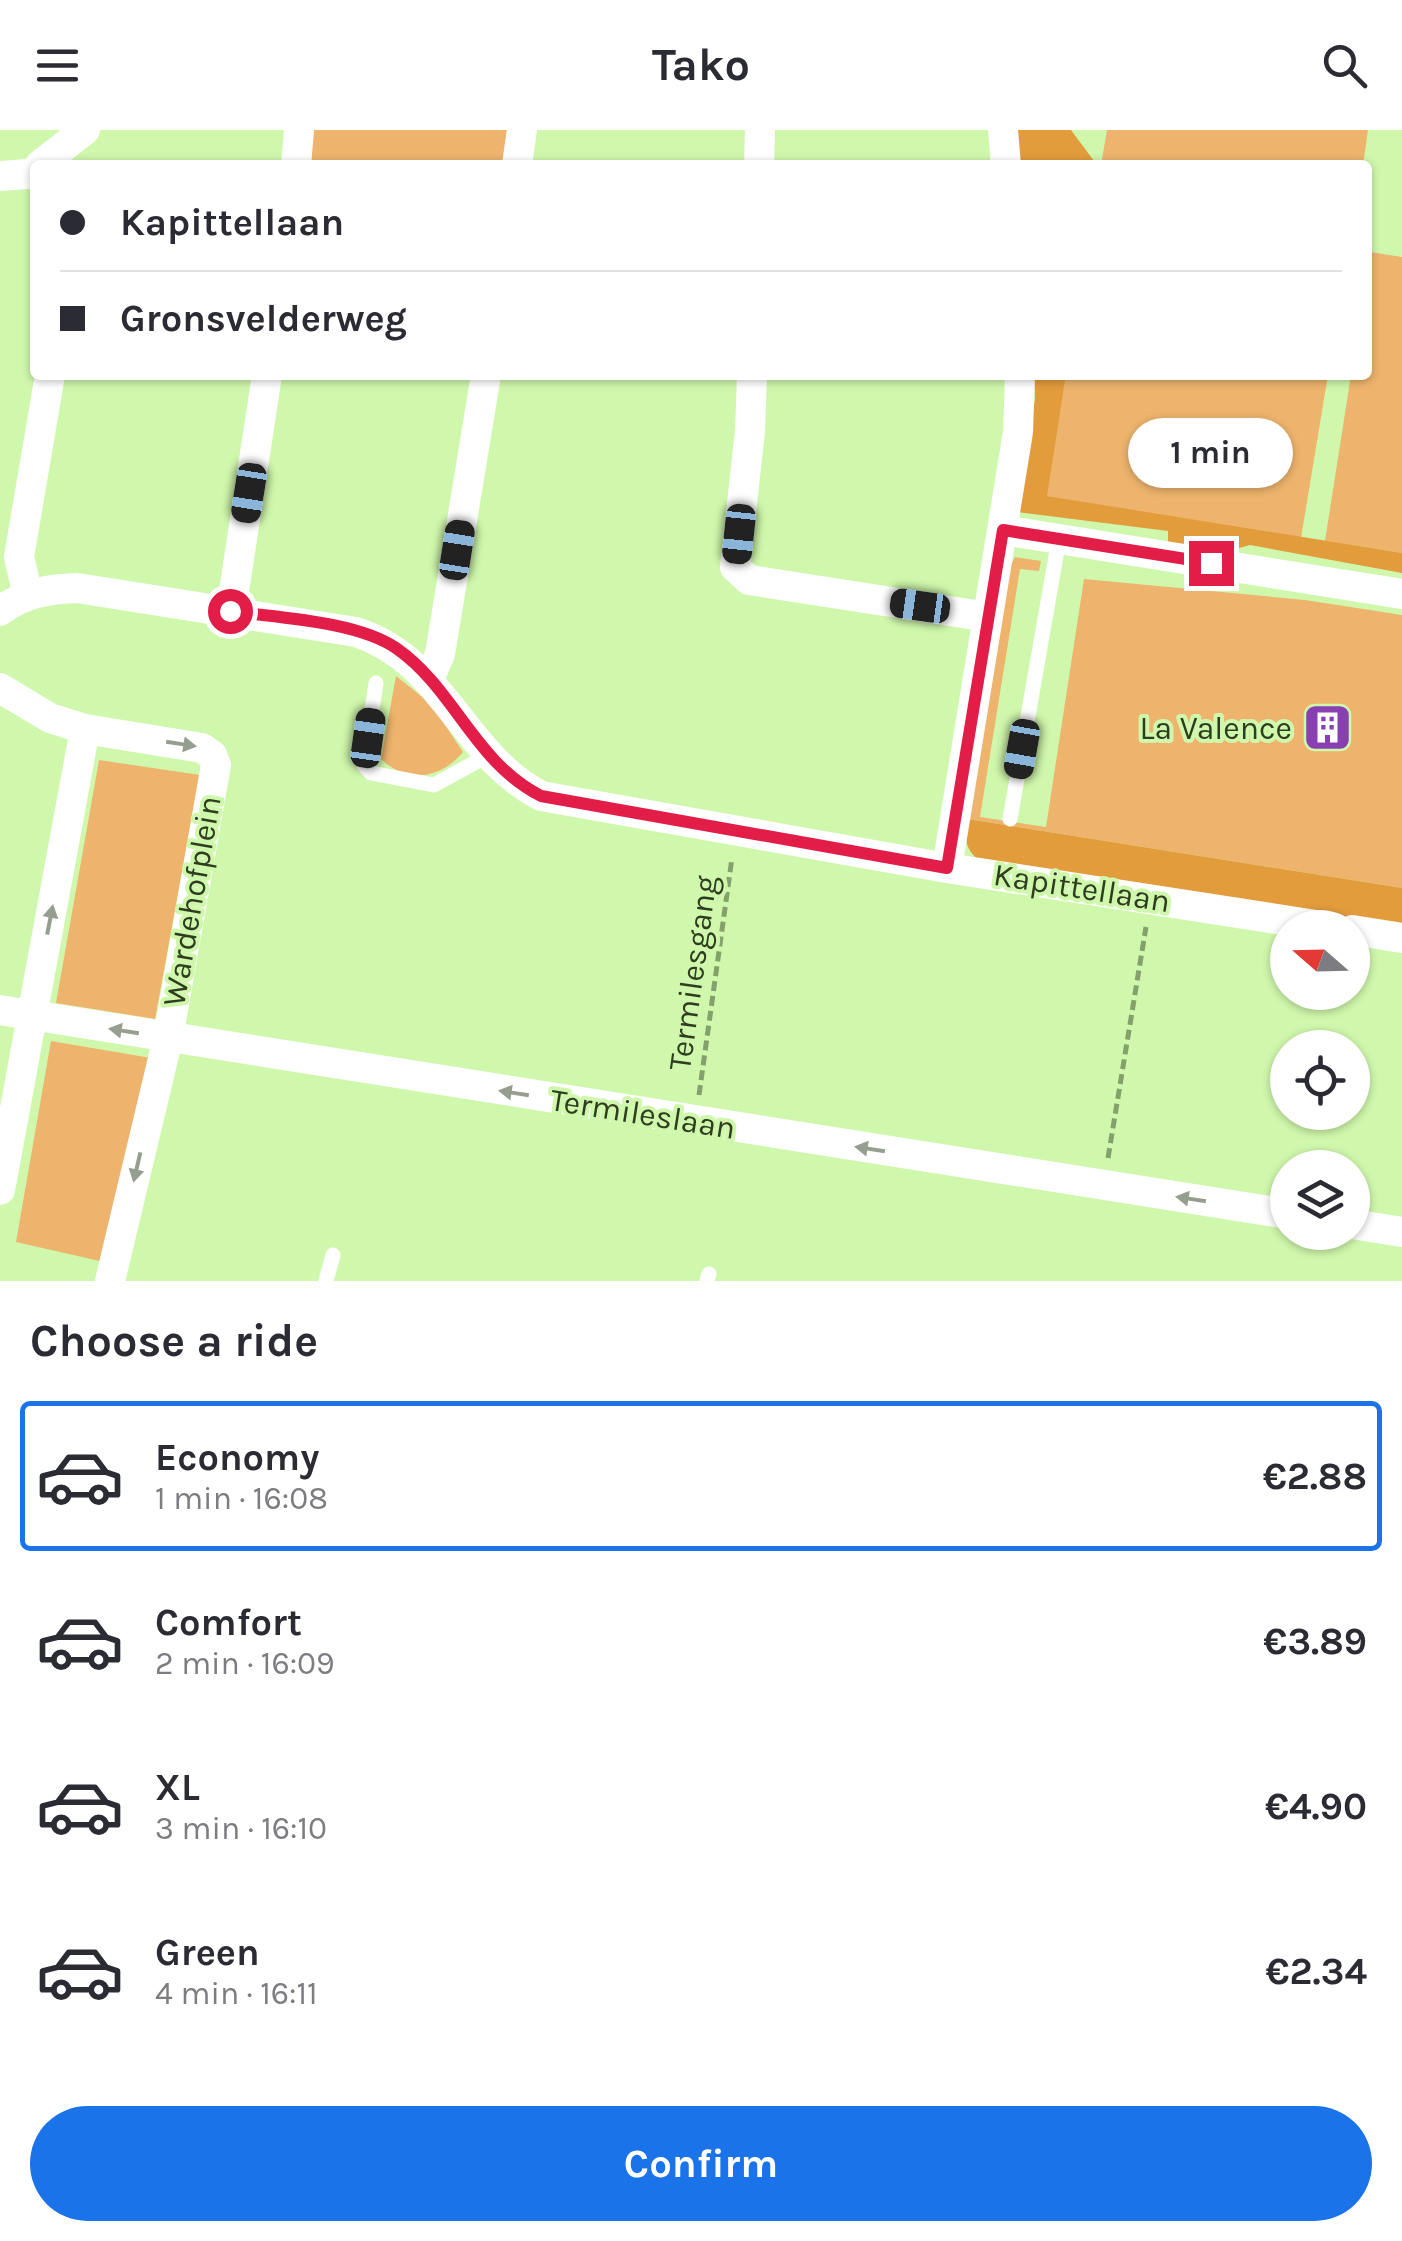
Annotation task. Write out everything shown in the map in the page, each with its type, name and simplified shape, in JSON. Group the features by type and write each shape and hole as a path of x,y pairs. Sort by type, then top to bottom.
{"street":[{"path":"45,160 85,130"},
{"path":"296,160 299,130"},
{"path":"519,160 522,130"},
{"path":"759,160 760,130"},
{"path":"1003,130 1006,160"},
{"path":"28,595 19,556 49,380"},
{"path":"230,611 267,380"},
{"path":"428,679 440,654 485,380"},
{"path":"752,380 735,568 749,580 988,617"},
{"path":"947,868 1018,432 1020,380"},
{"path":"1003,530 1402,594"},
{"name":"Kapittellaan","path":"0,611 48,588 101,590 339,628 396,648 428,679 488,756 519,785 541,796 947,868 1270,917"},
{"path":"0,688 50,718 84,730 0,1190"},
{"name":"Wardehofplein","path":"84,730 202,748 212,755 216,765 168,1038 110,1281"},
{"path":"1370,933 1402,938"},
{"name":"Termileslaan","path":"0,1010 1270,1211"},
{"path":"1370,1227 1402,1232"}],"lane":[{"path":"1010,819 1059,539"},
{"path":"376,684 364,764 372,773 434,785 488,756"},
{"path":"326,1281 333,1255"}],"path":[{"name":"Termilesgang","path":"695,1122 736,830"},
{"path":"1103,1186 1150,898"}],"shaded area":[{"path":"313,130 507,130 503,160 311,160"},
{"path":"1015,130 1071,130 1093,160 1018,160"},
{"path":"1107,130 1368,130 1364,160 1102,160"},
{"path":"1372,252 1402,257 1402,553 1325,541 1350,380 1372,380"},
{"path":"1034,380 1065,380 1047,496 1402,553 1402,573 1250,545 1217,554 1168,545 1168,531 1017,512 1035,399"},
{"path":"1065,380 1327,380 1301,538 1046,496"},
{"path":"1015,557 1041,561 1039,571 1020,569 980,817 1046,827 1084,579 1305,600 1402,615 1402,888 967,819 1005,576"},
{"path":"396,676 431,704 463,752 445,768 413,775 381,759"},
{"path":"99,760 200,775 155,1019 56,1003"},
{"path":"967,819 1402,888 1402,929 1370,924 1370,910 1283,910 981,862 971,853"},
{"path":"51,1041 151,1058 104,1262 16,1242"}],"place":[{"name":"La Valence","path":"1327,728"}],"route":[{"path":"230,611 339,628 396,648 428,679 499,768 519,785 541,796 947,868 1003,530 1211,563"}]}
